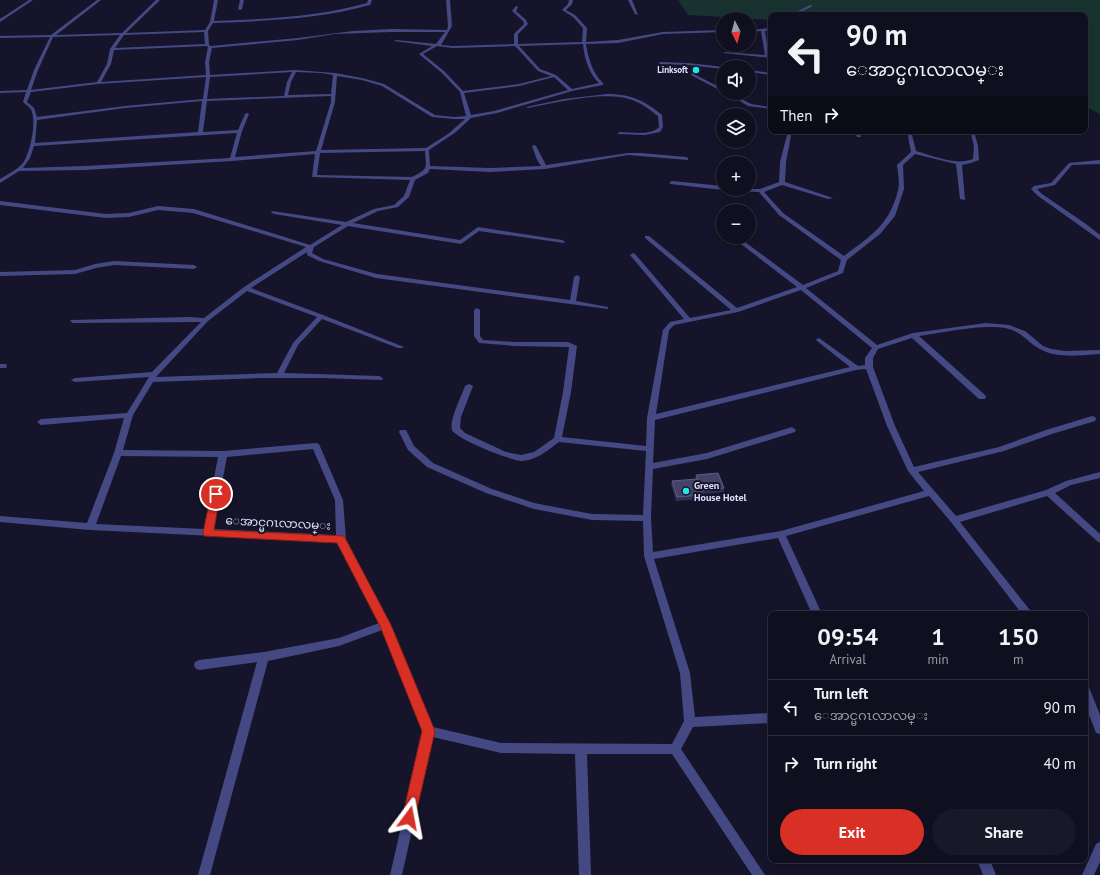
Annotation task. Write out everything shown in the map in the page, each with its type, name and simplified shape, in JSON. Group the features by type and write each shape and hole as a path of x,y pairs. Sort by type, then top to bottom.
{"street":[{"path":"0,21 31,0"},
{"path":"0,181 26,162 33,145 35,119 33,108 25,102 36,70 52,36 98,0"},
{"path":"98,83 108,64 112,49 123,34 158,0"},
{"path":"200,134 203,100 208,76 208,46 206,31 212,22 216,0"},
{"path":"240,9 242,0"},
{"path":"212,22 267,20 321,13 362,6 369,4 370,0"},
{"path":"448,0 450,26 448,31 439,44 420,54 443,72 462,92 469,118"},
{"path":"0,92 30,91 98,83 295,71 335,74 383,85 434,116 444,118 469,118 571,90 602,84 597,80 588,60 584,42 585,28 574,16 564,10 570,4 571,0"},
{"path":"630,0 637,14"},
{"path":"516,6 514,11 525,21 526,24 516,34 516,45 528,60 539,70 555,76 571,90"},
{"path":"798,12 811,6"},
{"path":"756,30 768,29"},
{"path":"763,30 768,41"},
{"path":"0,37 206,31"},
{"path":"112,49 208,46 362,32 448,31"},
{"path":"396,41 439,44 453,47 623,42 657,33 716,31"},
{"path":"725,53 768,57"},
{"path":"660,63 716,67"},
{"path":"286,96 291,77 295,71"},
{"path":"756,72 768,74"},
{"path":"335,74 333,102 318,152 314,176 413,179 426,172 428,167 427,149"},
{"path":"692,74 716,86"},
{"path":"462,92 519,85 555,76"},
{"path":"35,119 125,107 203,100 333,95"},
{"path":"508,108 610,96 627,97 637,100 650,107 660,116 660,127 658,131 645,134 620,133"},
{"path":"741,100 750,105 768,108"},
{"path":"232,159 240,131 247,114"},
{"path":"17,170 85,168 318,152 427,149 448,137 461,127 469,118"},
{"path":"33,145 240,131"},
{"path":"782,183 783,162 789,134"},
{"path":"910,134 914,152"},
{"path":"914,152 960,164 969,164 976,160 976,146 973,134"},
{"path":"534,146 540,160 546,167"},
{"path":"675,749 690,722 685,673 649,556 647,518 651,418 666,330 672,323 736,310 802,288 841,272 844,259 878,234 892,216 902,189 900,164 914,152"},
{"path":"428,167 490,170 546,167 628,154 686,159"},
{"path":"1100,162 1071,164 1053,184 1036,187 1034,189 1040,196 1084,225 1100,238"},
{"path":"960,164 963,199"},
{"path":"90,527 118,453 129,415 152,377 206,320 246,288 348,223 376,210 396,206 406,196 413,179"},
{"path":"672,183 716,187"},
{"path":"756,191 761,191 782,183 830,198"},
{"path":"761,191 781,214 844,259"},
{"path":"0,203 106,216 128,215 158,208 194,210 311,247"},
{"path":"274,212 461,242 478,229 562,242"},
{"path":"647,237 736,310"},
{"path":"744,244 802,288 876,348"},
{"path":"311,247 309,254 321,260 376,276 573,302 606,308"},
{"path":"633,255 688,319"},
{"path":"0,274 76,272 104,264 114,263 194,267"},
{"path":"573,302 577,277"},
{"path":"246,288 400,347"},
{"path":"477,310 477,336 481,342 515,344 568,344 573,346 567,392 558,439"},
{"path":"280,374 295,344 321,316"},
{"path":"73,321 206,320"},
{"path":"1026,611 954,520 929,493 912,471 891,426 869,367 869,358 876,348 913,335 986,325 1009,327 1023,332 1041,347 1049,351 1065,353 1100,352"},
{"path":"913,335 982,396"},
{"path":"819,340 856,368"},
{"path":"651,418 856,368 869,367"},
{"path":"75,380 280,374 379,378"},
{"path":"469,386 456,423 456,429 462,435 504,454 521,458 537,454 558,439 650,449"},
{"path":"41,422 129,415"},
{"path":"912,471 1002,449 1049,432 1092,419"},
{"path":"650,467 707,456 792,430"},
{"path":"403,432 410,448 430,465 489,491 534,506 592,517 647,518"},
{"path":"118,453 223,454 316,446 339,500 340,539"},
{"path":"208,533 223,454"},
{"path":"954,520 1049,492 1070,483 1100,475"},
{"path":"1049,492 1100,539"},
{"path":"649,556 780,534 929,493"},
{"name":"ေအာင္မဂၤလာလမ္း","path":"0,519 90,527 340,539 386,625 429,731"},
{"path":"780,534 817,611"},
{"path":"199,665 264,657 339,642 386,625"},
{"path":"204,875 264,657"},
{"path":"1088,698 1100,729"},
{"path":"690,722 768,718"},
{"path":"396,875 429,731 501,748 675,749"},
{"path":"581,748 585,875"},
{"path":"675,749 759,875"},
{"path":"1088,875 1100,848"},
{"path":"984,863 990,875"}],"green space":[{"path":"678,0 1100,0 1100,114 1088,108 1088,12 768,12 768,20 756,19 756,12 716,12 716,17 688,15"}],"building":[{"name":"Green House Hotel","path":"718,473 724,488 702,491 696,475"},
{"name":"Green House Hotel","path":"697,479 702,495 677,497 672,481"}],"place":[{"name":"Linksoft","path":"696,70"},
{"name":"Green House Hotel","path":"686,491"}],"route":[{"path":"216,494 208,533 340,539 386,625 429,731 409,818"}]}
